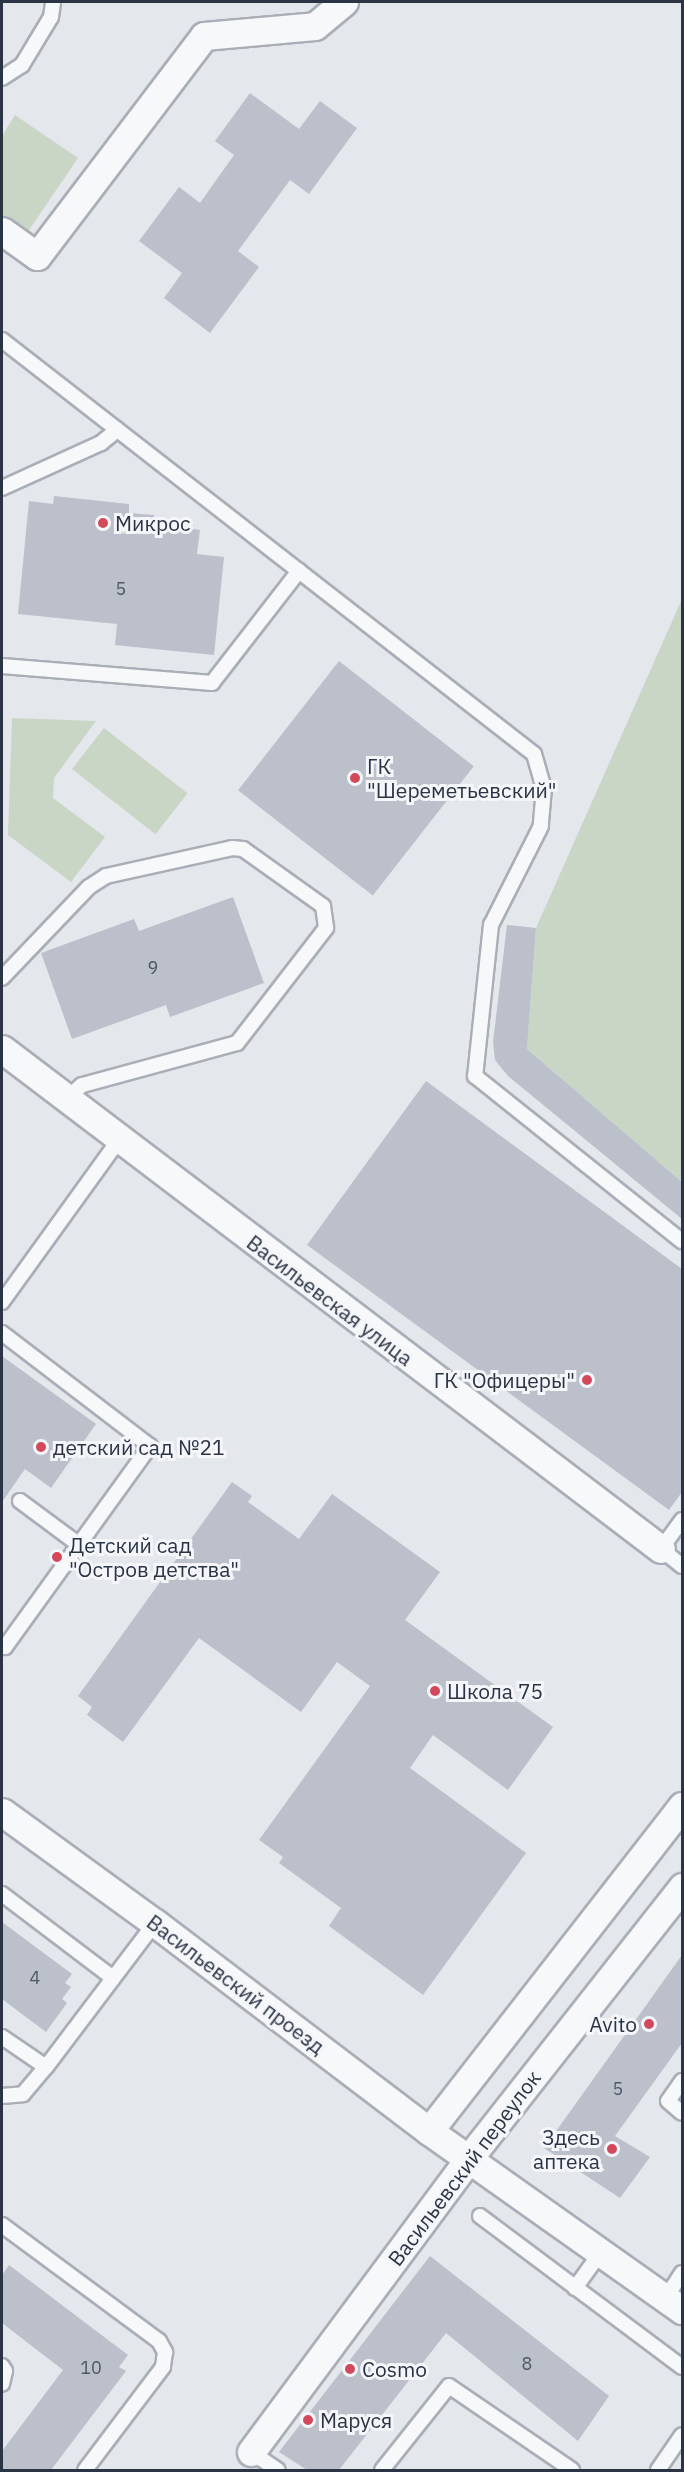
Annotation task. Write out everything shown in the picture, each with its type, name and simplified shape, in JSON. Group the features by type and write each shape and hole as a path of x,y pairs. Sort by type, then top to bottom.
{"street":[{"path":"2,231 37,256 204,36 315,26 344,2"},
{"name":"Васильевская улица","path":"2,1049 118,1141 661,1549"},
{"path":"429,2131 682,1806"},
{"name":"Васильевский проезд","path":"2,1812 155,1923 429,2131 674,2305"},
{"name":"Васильевский переулок","path":"251,2452 469,2158 682,1887"}],"lane":[{"path":"2,78 22,64 51,17 53,2"},
{"path":"2,340 534,754 544,788 541,826 492,925 475,1076 682,1241"},
{"path":"2,488 101,443 117,430"},
{"path":"2,666 212,683 299,571"},
{"path":"2,978 89,887 106,876 232,848 243,849 323,906 326,928 237,1043 82,1084 66,1100"},
{"path":"2,1302 118,1141"},
{"path":"2,1333 150,1446 5,1647 2,1644"},
{"path":"20,1501 78,1544"},
{"path":"682,1520 661,1549 682,1566"},
{"path":"2,1894 113,1978"},
{"path":"2,2096 23,2094 155,1923"},
{"path":"2,2037 46,2067"},
{"path":"682,2081 668,2101 682,2113"},
{"path":"480,2216 682,2367"},
{"path":"2,2225 159,2341 165,2352 163,2367 85,2470"},
{"path":"575,2288 601,2252"},
{"path":"674,2305 682,2273"},
{"path":"2,2366 5,2371 2,2384"},
{"path":"382,2470 449,2386 573,2470"},
{"path":"658,2470 682,2435"},
{"path":"251,2452 278,2470"}],"green space":[{"path":"15,115 78,158 25,236 2,220 2,136"},
{"path":"682,599 682,1182 527,1049 536,928"},
{"path":"12,718 96,721 54,778 53,798 105,837 71,882 8,835"},
{"path":"104,728 188,793 156,834 72,769"}],"building":[{"path":"250,93 299,129 320,101 357,128 309,194 290,180 238,251 259,267 210,333 164,298 182,273 139,241 179,187 200,203 234,155 215,141"},
{"path":"54,496 129,504 129,513 154,515 153,522 200,530 197,554 224,557 214,655 115,645 117,624 18,614 29,501 53,504"},
{"name":"ГК \"Шереметьевский\"","path":"339,661 474,766 373,896 238,790"},
{"path":"233,897 264,983 170,1017 166,1005 72,1039 41,953 134,919 139,931"},
{"path":"507,925 536,928 527,1049 682,1182 682,1219 508,1076 495,1060 493,1042"},
{"name":"ГК \"Офицеры\"","path":"426,1081 682,1269 682,1492 669,1510 307,1245"},
{"name":"детский сад №21","path":"2,1356 96,1424 51,1488 25,1469 2,1502"},
{"name":"Школа 75","path":"232,1482 252,1496 248,1502 299,1539 332,1494 440,1572 405,1620 553,1727 508,1790 433,1735 410,1768 526,1853 423,1995 329,1926 341,1908 279,1863 283,1857 259,1840 370,1686 337,1662 301,1712 199,1638 123,1742 87,1715 92,1707 78,1696"},
{"path":"2,1922 72,1974 65,1983 71,1987 62,1999 67,2003 46,2032 2,1999"},
{"path":"682,1955 682,2043 615,2136 650,2157 620,2198 544,2148"},
{"path":"430,2256 609,2396 578,2441 446,2333 339,2470 307,2470 279,2452"},
{"path":"9,2265 128,2355 119,2367 126,2371 51,2470 2,2470 2,2451 63,2370 2,2323 2,2275"}],"place":[{"name":"Микрос","path":"103,523"},
{"name":"ГК \"Шереметьевский\"","path":"355,778"},
{"name":"ГК \"Офицеры\"","path":"587,1380"},
{"name":"детский сад №21","path":"41,1447"},
{"name":"Детский сад \"Остров детства\"","path":"57,1557"},
{"name":"Школа 75","path":"435,1691"},
{"name":"Avito","path":"649,2024"},
{"name":"Здесь аптека","path":"612,2149"},
{"name":"Cosmo","path":"350,2369"},
{"name":"Маруся","path":"308,2420"}]}
